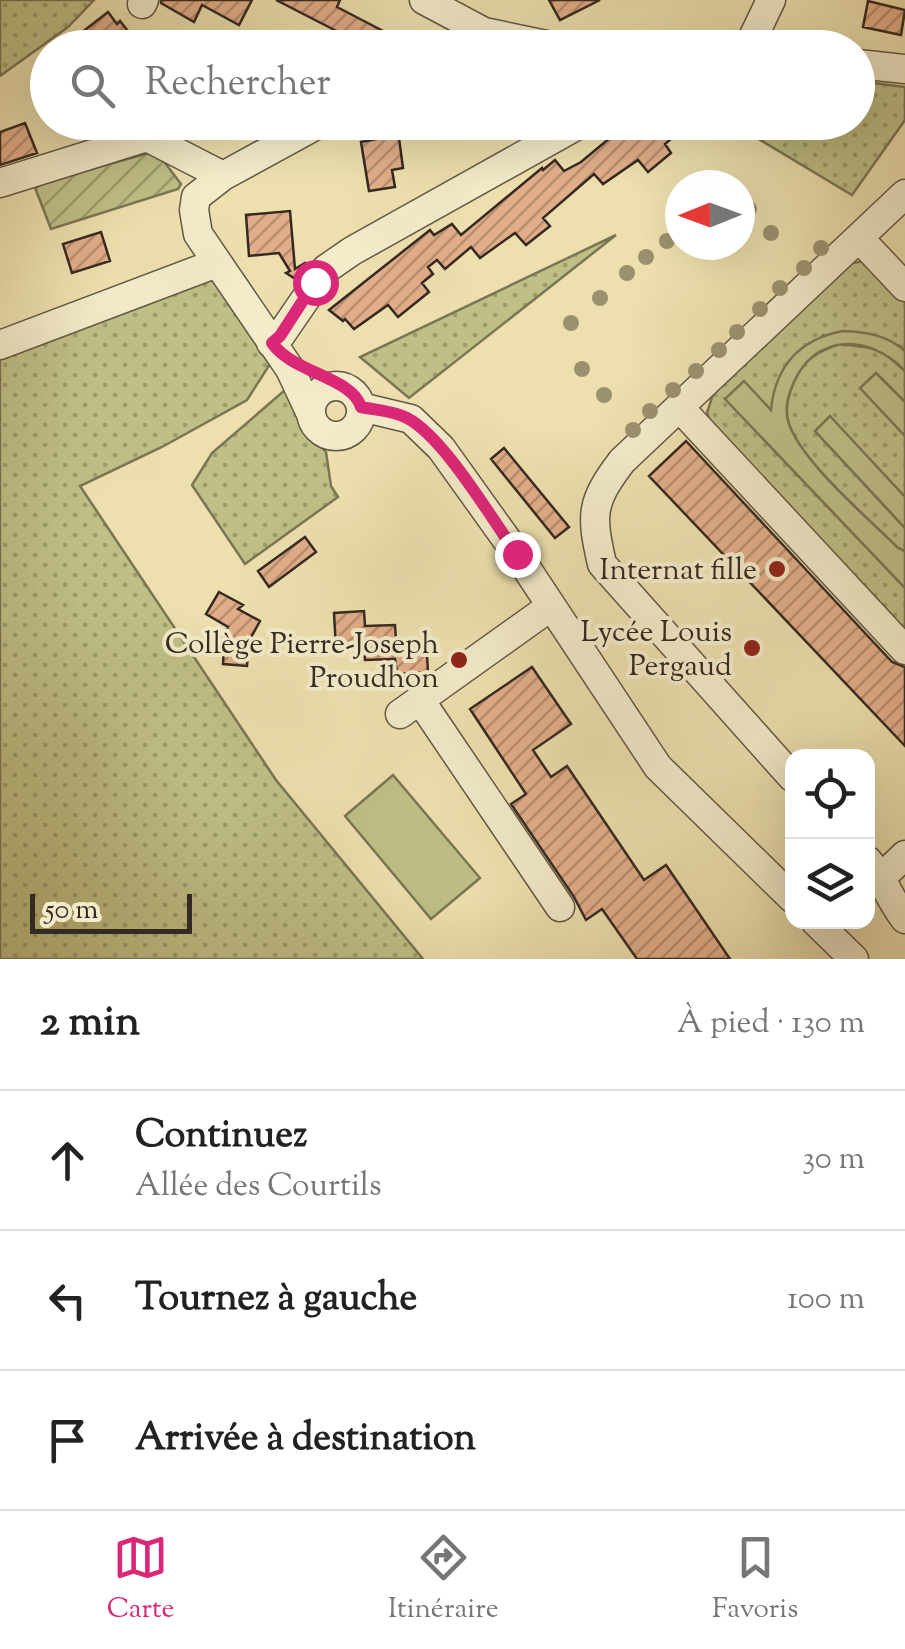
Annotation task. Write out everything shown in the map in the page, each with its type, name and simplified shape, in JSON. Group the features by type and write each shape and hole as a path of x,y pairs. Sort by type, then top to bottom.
{"street":[{"path":"424,0 460,30"},
{"path":"757,30 771,0"},
{"path":"875,66 905,70"},
{"path":"0,183 137,140"},
{"path":"153,140 223,176"},
{"path":"276,349 354,393 361,407 358,422 340,436 317,428 276,349 198,234 196,197 223,176 289,140"},
{"path":"276,349 280,336 326,269 352,250 551,140"},
{"path":"785,769 602,564 592,522 602,488 622,461 905,194"},
{"path":"860,240 905,287"},
{"path":"0,345 217,264"},
{"path":"310,414 318,392 332,385 340,386"},
{"path":"679,406 905,650"},
{"path":"361,407 401,414 441,448 517,554 658,767 785,891"},
{"path":"550,607 410,707 560,908"},
{"path":"905,855 875,869 905,919"},
{"path":"823,929 854,959"}],"green space":[{"path":"0,0 94,0 64,30 30,30 30,54 0,76"},
{"path":"875,83 905,87 905,120 852,195 760,140 875,140"},
{"path":"156,151 181,184 178,189 51,229 34,185"},
{"path":"616,235 409,398 360,357"},
{"path":"867,261 905,301 905,351 900,346 823,335 772,411 726,399 905,588 905,630 714,432 707,413 714,391 852,263"},
{"path":"210,274 270,364 247,400 80,486 276,780 423,959 0,959 0,354"},
{"path":"843,331 891,341 905,351 905,371 876,350 860,345 829,347 803,367 793,384 788,421 820,470 905,551 905,588 725,399 744,381 771,410 778,380 792,357 814,341"},
{"path":"840,344 880,349 905,371 905,402 876,373 861,388 905,436 905,497 830,417 815,431 905,528 905,551 819,469 804,452 788,420 789,395 802,368 818,353"},
{"path":"876,373 905,402 905,436 860,388"},
{"path":"285,390 297,405 301,426 326,452 331,486 338,497 245,564 192,485 212,453"},
{"path":"830,416 905,497 905,528 815,431"},
{"path":"393,775 480,878 431,919 345,816"}],"building":[{"path":"161,0 252,0 239,25 202,5 194,22"},
{"path":"276,0 340,0 337,7 381,30 334,30"},
{"path":"549,0 600,0 560,20"},
{"path":"868,1 905,10 901,35 863,27"},
{"path":"108,12 127,30 85,30"},
{"path":"25,123 37,153 0,165 0,132"},
{"path":"399,140 403,168 392,170 395,187 369,191 361,142"},
{"path":"607,140 670,140 665,144 671,153 648,172 638,160 603,184 594,174 543,218 550,226 526,245 515,233 480,258 471,247 445,269 437,260 428,267 433,274 422,283 429,292 398,317 388,305 354,329 329,310 430,230 434,235 452,224 461,235 555,160 564,171"},
{"path":"290,211 295,269 305,263 307,266 297,280 286,273 290,271 279,253 249,256 246,215"},
{"path":"101,232 110,261 72,273 63,244"},
{"name":"Internat fille","path":"686,441 892,662 905,667 905,746 649,476"},
{"path":"504,448 569,527 555,538 491,459"},
{"path":"305,537 316,552 269,587 258,571"},
{"path":"219,592 243,605 238,609 260,621 249,641 247,666 223,664 224,644 219,641 228,627 206,614"},
{"path":"364,611 365,626 395,625 396,640 426,638 428,672 397,674 395,659 365,660 364,647 336,649 334,613"},
{"path":"532,667 571,724 533,750 551,777 567,766 644,880 666,865 730,959 637,959 602,909 586,920 511,804 526,794 470,709"}],"place":[{"name":"Internat fille","path":"777,569"},
{"name":"Lycée Louis Pergaud","path":"752,648"},
{"name":"Collège Pierre-Joseph Proudhon","path":"459,660"}],"route":[{"path":"315,282 272,343 281,356 348,388 361,407 401,414 422,428 441,448 517,554"}]}
